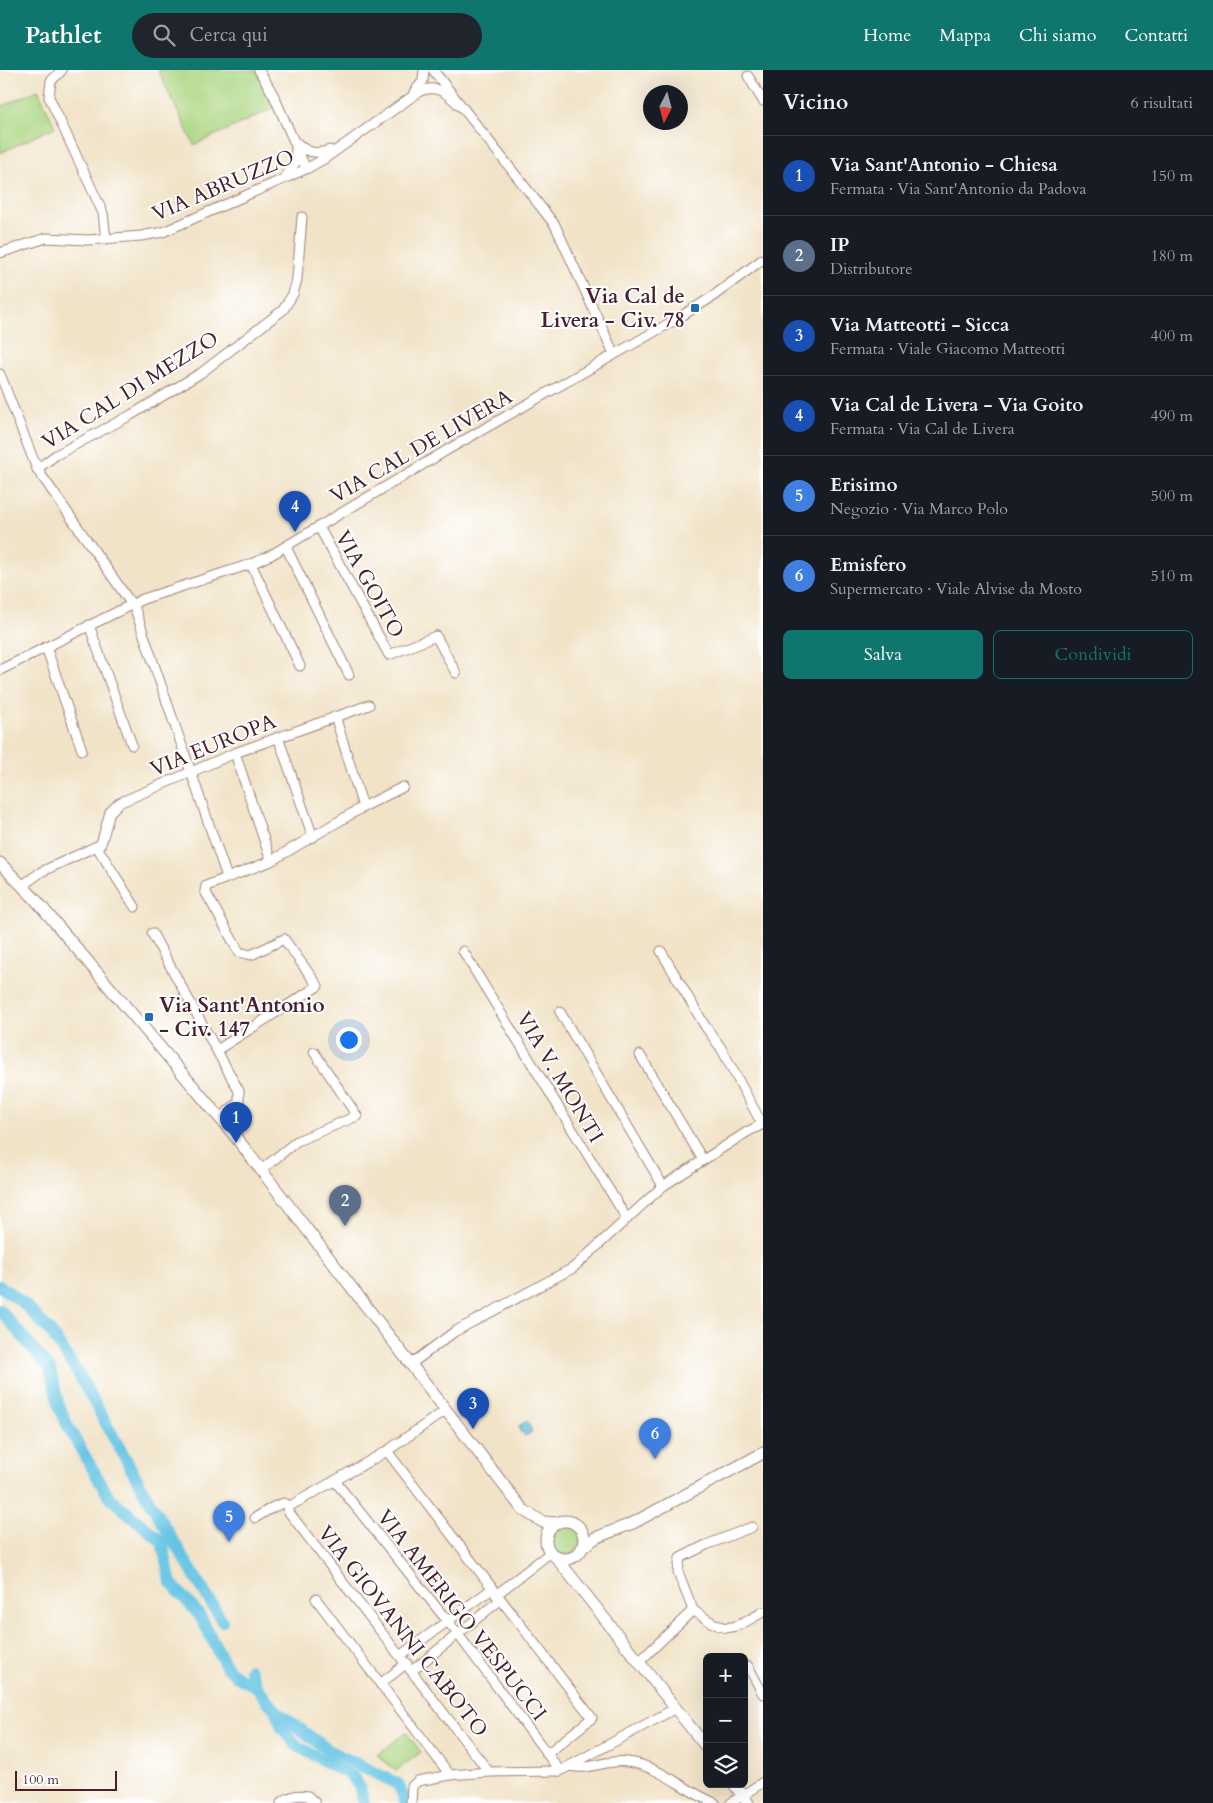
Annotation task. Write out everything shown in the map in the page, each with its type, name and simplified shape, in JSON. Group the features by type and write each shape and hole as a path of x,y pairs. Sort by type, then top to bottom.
{"main road":[{"path":"0,863 23,885 220,1118 525,1512 543,1532 553,1554 582,1587 703,1743"},
{"path":"553,1554 567,1559 595,1538 622,1527 763,1454"},
{"path":"525,1512 543,1522 571,1522 580,1528 594,1531 622,1527"},
{"path":"546,1540 550,1528 557,1523"},
{"path":"580,1528 584,1537 576,1568 582,1587"},
{"path":"737,1788 746,1799"}],"street":[{"path":"62,70 51,81 49,97 103,214 106,239"},
{"path":"259,70 274,96 306,169"},
{"path":"267,70 274,96"},
{"name":"VIA ABRUZZO","path":"411,96 423,81 424,70"},
{"path":"433,70 555,225 614,354"},
{"path":"748,76 763,101"},
{"name":"VIA ABRUZZO","path":"0,253 49,237 84,240 106,239 141,236 168,230 306,169 411,96 426,89 438,89 449,95 460,106"},
{"path":"295,142 306,151 317,154 343,145"},
{"path":"283,178 295,163 295,142"},
{"name":"VIA CAL DI MEZZO","path":"37,469 56,455 132,415 200,372 283,310 293,294 297,279 302,217"},
{"name":"VIA CAL DE LIVERA","path":"0,670 131,604 251,564 286,547 690,311 763,259"},
{"path":"0,374 37,469 131,604 227,877"},
{"name":"VIA GOITO","path":"319,527 389,655 436,636 456,673"},
{"path":"286,547 349,676"},
{"path":"251,564 300,666"},
{"path":"89,625 132,745"},
{"path":"46,647 82,750"},
{"name":"VIA EUROPA","path":"98,847 103,841 110,812 115,805 235,753 369,705"},
{"path":"335,716 363,807"},
{"path":"278,737 313,837"},
{"path":"235,753 271,860"},
{"path":"217,1050 318,986 284,939 250,955 242,954 205,891 206,886 271,860 363,807 403,787"},
{"path":"23,885 41,872 98,847 135,907"},
{"path":"152,933 240,1095 238,1104 220,1118"},
{"path":"411,1364 454,1332 573,1268 663,1186 763,1124 722,1048 705,1026 661,950"},
{"name":"VIA V. MONTI","path":"464,951 627,1220"},
{"path":"560,1012 663,1186"},
{"path":"261,1170 297,1141 357,1116 314,1052"},
{"path":"640,1055 703,1160"},
{"path":"255,1518 273,1507 284,1503 289,1508 387,1452 446,1410"},
{"path":"387,1452 592,1718 547,1754"},
{"name":"VIA AMERIGO VESPUCCI","path":"335,1481 457,1633 560,1771"},
{"name":"VIA GIOVANNI CABOTO","path":"289,1508 489,1772"},
{"path":"752,1527 706,1545 680,1558 678,1572 693,1610 714,1625 729,1628 738,1627 763,1612"},
{"path":"401,1655 447,1621 496,1594 553,1554"},
{"path":"380,1684 410,1666 457,1633 496,1594"},
{"path":"316,1599 450,1775"},
{"path":"640,1661 693,1610"},
{"path":"748,1666 763,1694"},
{"path":"411,1803 412,1786 418,1781 450,1775 489,1772 560,1771 676,1708"},
{"path":"570,1766 581,1769 610,1761 641,1764 716,1803"},
{"path":"731,1803 746,1799 763,1782"},
{"path":"281,1803 288,1798 302,1795 308,1796 315,1803"}],"green space":[{"path":"158,70 256,70 274,108 194,145"},
{"path":"38,90 55,127 0,153 0,107"},
{"path":"565,1525 576,1529 580,1540 576,1551 565,1555 554,1551 550,1540 554,1529"},
{"path":"406,1732 421,1752 396,1771 377,1755"}],"water":[{"path":"527,1421 532,1432 525,1436 520,1432 519,1426"}],"waterway":[{"path":"0,1286 24,1304 50,1331 79,1375 148,1499 222,1621"},
{"path":"0,1310 50,1369 59,1406 69,1429 109,1497 162,1542 171,1583 200,1616 227,1668 239,1678 257,1687 267,1701 281,1715 330,1751 398,1784 406,1803"},
{"path":"250,1670 257,1687"},
{"path":"276,1712 282,1728 297,1746 352,1776 359,1786 364,1803"}],"place":[{"name":"Via Cal de Livera - Civ. 78","path":"695,308"},
{"name":"Via Cal de Livera - Via Goito","path":"295,532"},
{"name":"Via Sant'Antonio - Civ. 147","path":"149,1017"},
{"name":"Via Sant'Antonio - Chiesa","path":"236,1143"},
{"name":"IP","path":"345,1226"},
{"name":"Via Matteotti - Sicca","path":"473,1429"},
{"name":"Emisfero","path":"655,1459"},
{"name":"Erisimo","path":"229,1542"}]}
